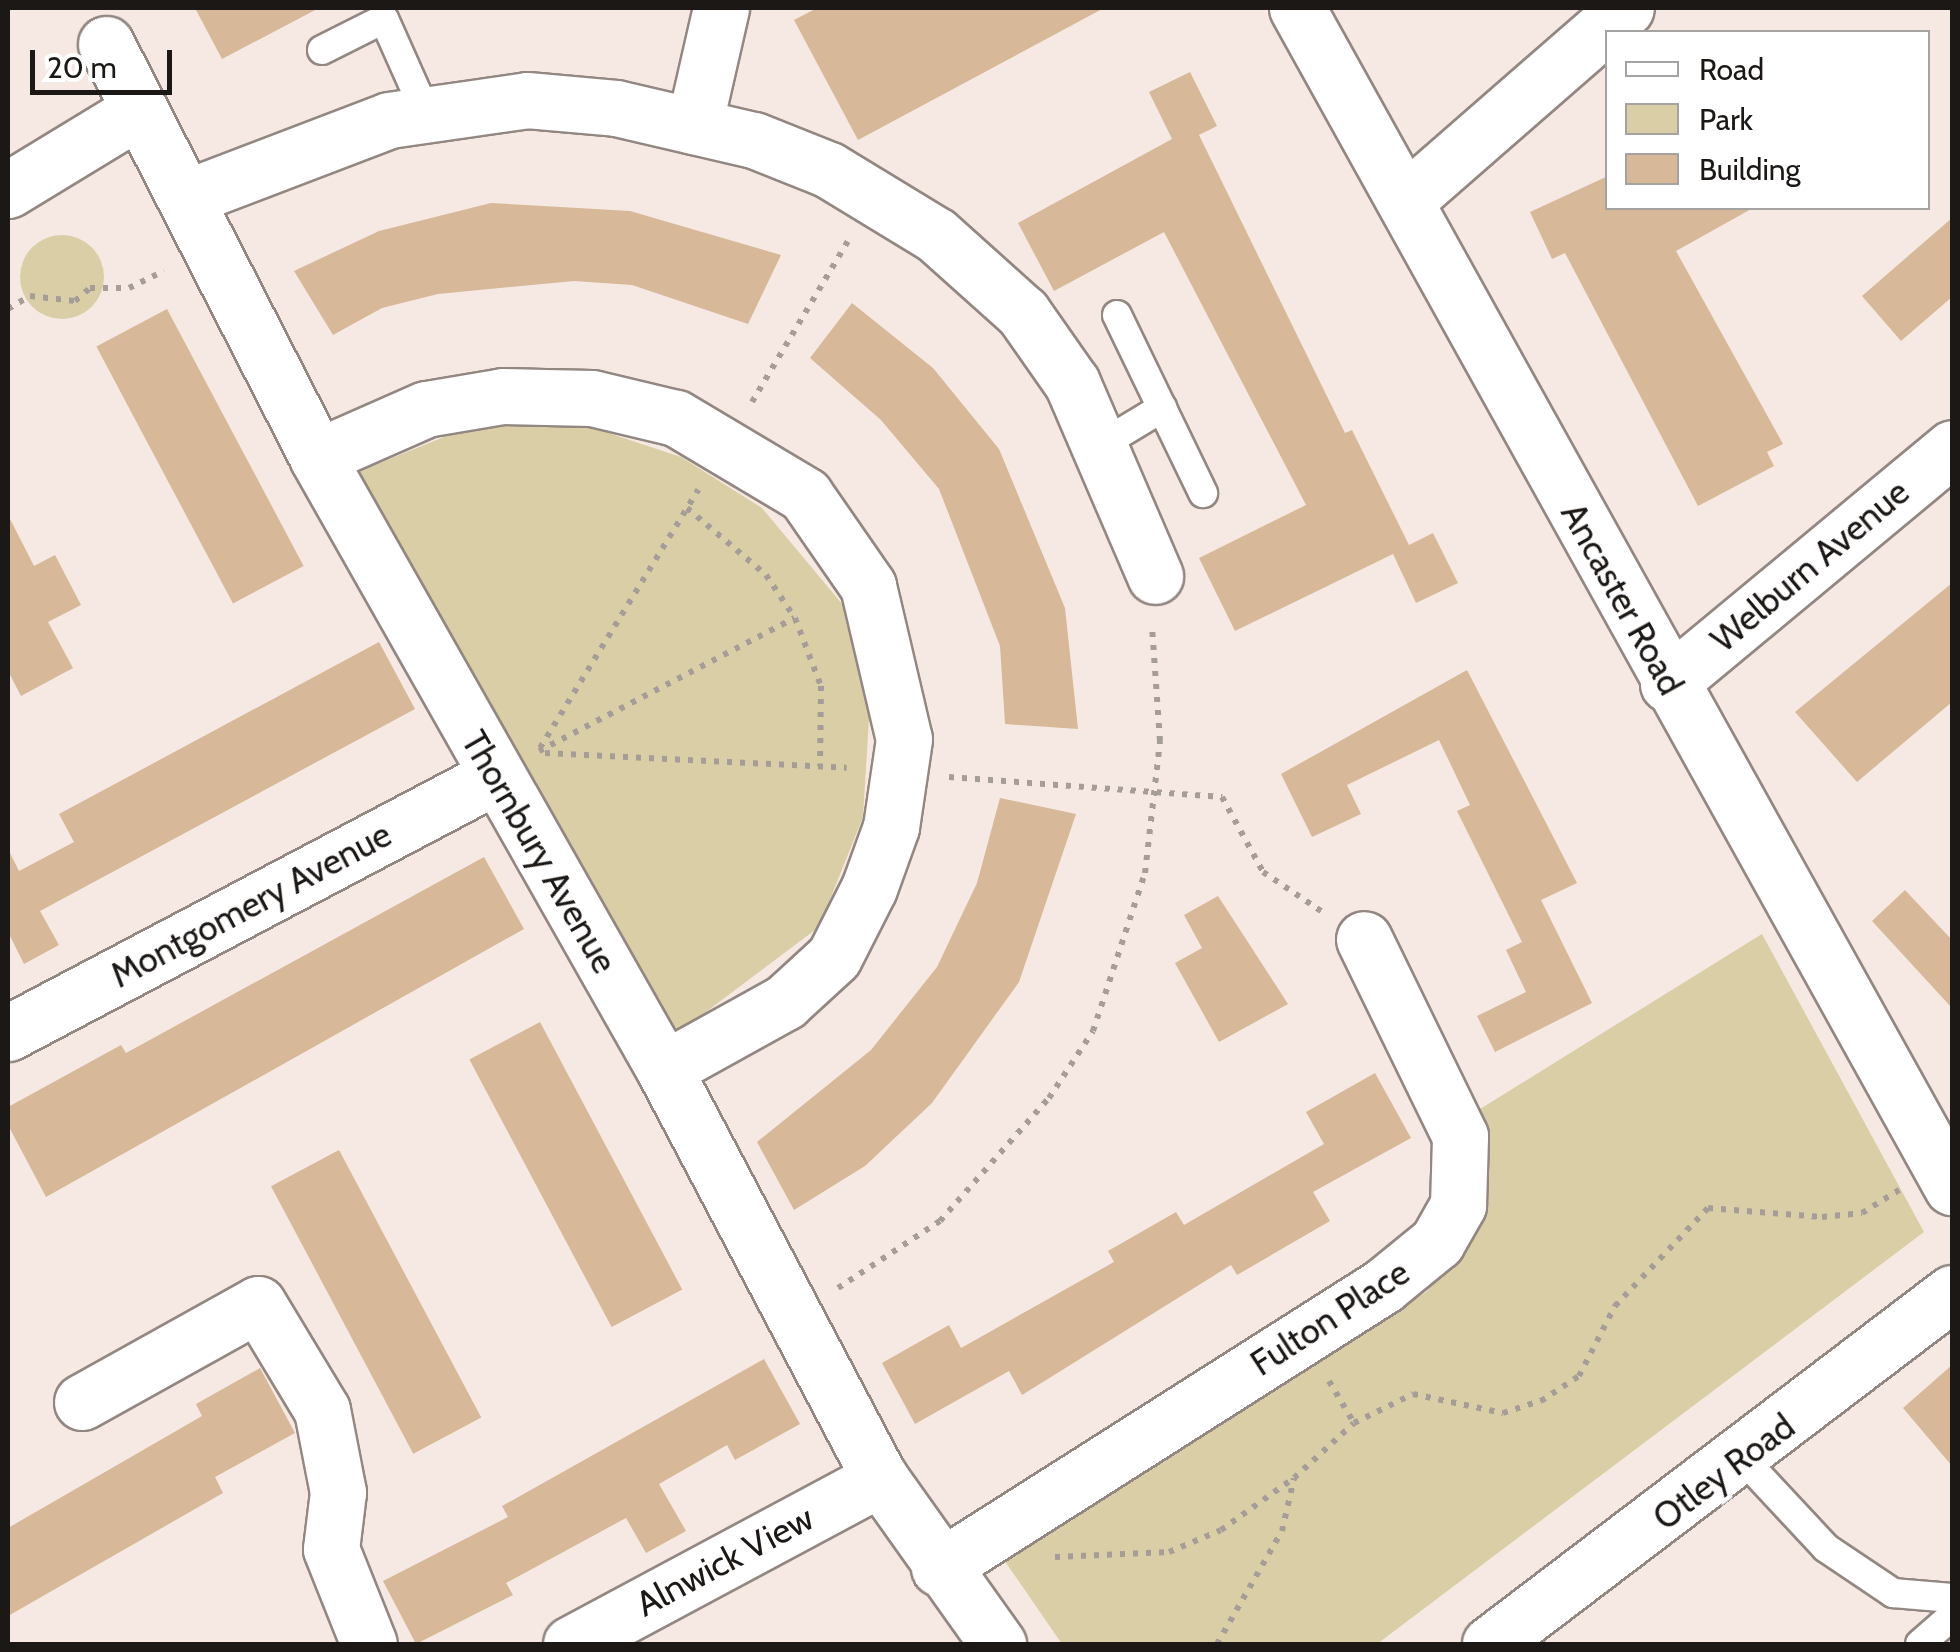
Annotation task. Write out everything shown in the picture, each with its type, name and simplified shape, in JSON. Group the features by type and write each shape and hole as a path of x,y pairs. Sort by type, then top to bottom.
{"main road":[{"path":"694,126 721,8"},
{"name":"Ancaster Road","path":"1297,8 1668,684 1946,1176"},
{"path":"1405,200 1626,8"},
{"name":"Thornbury Avenue","path":"106,44 317,457 494,778 664,1069 880,1478 939,1568 998,1644"},
{"path":"196,221 425,111 527,100 694,126 829,170 936,235 1023,313 1072,383 1155,576"},
{"path":"8,190 138,111"},
{"path":"317,457 426,408 502,396 592,398 676,418 805,495 868,586 904,739 891,826 869,888 834,957 785,1002 664,1069"},
{"name":"Welburn Avenue","path":"1668,684 1952,448"},
{"name":"Montgomery Avenue","path":"8,1034 494,778"},
{"name":"Fulton Place","path":"939,1568 1383,1286 1437,1242 1458,1205 1460,1136 1364,939"},
{"name":"Otley Road","path":"1490,1644 1744,1460 1952,1293"},
{"path":"82,1402 258,1304 322,1410 338,1492 332,1549 369,1644"},
{"name":"Alnwick View","path":"570,1644 880,1478"}],"lane":[{"path":"322,50 384,20 425,111"},
{"path":"1118,316 1203,494"},
{"path":"1099,446 1162,408"},
{"path":"1744,1460 1826,1548 1893,1593 1952,1598"},
{"path":"1920,1644 1952,1616"}],"path":[{"path":"8,309 30,296 57,306 90,288 129,288 196,221"},
{"path":"686,508 766,575 795,618 821,686 820,767"},
{"path":"794,1314 940,1221 1048,1098 1093,1031 1145,873 1160,740 1148,604 1155,576"},
{"path":"494,778 795,618"},
{"path":"1000,1528 1020,1552 1128,1561 1221,1530 1294,1478 1354,1423 1413,1394 1503,1413 1578,1376 1615,1306 1708,1208 1786,1218 1862,1213 1946,1176"},
{"path":"1217,1644 1282,1530 1294,1478"}],"green space":[{"path":"54,235 70,235 86,242 97,253 104,277 101,293 92,307 70,319 54,319 38,312 27,301 20,285 20,269 27,253 38,242"},
{"path":"478,423 581,424 681,457 762,508 848,611 869,719 863,817 819,927 674,1036 358,472"},
{"path":"1762,934 1924,1232 1377,1644 1062,1644 1002,1557 1426,1292 1470,1242 1486,1194 1472,1114"}],"building":[{"path":"195,8 319,8 222,59"},
{"path":"817,8 1104,8 858,140 794,20"},
{"path":"1190,72 1217,126 1199,135 1345,433 1352,430 1409,545 1433,533 1458,583 1416,603 1393,554 1235,631 1199,558 1306,505 1164,232 1054,291 1018,223 1172,139 1149,92"},
{"path":"1605,177 1605,210 1749,210 1676,251 1783,444 1767,452 1774,466 1698,506 1565,253 1552,259 1530,212"},
{"path":"491,203 630,211 781,255 748,324 632,285 574,281 438,294 382,308 333,335 294,271 379,231"},
{"path":"1952,218 1952,297 1901,341 1862,296"},
{"path":"852,303 933,368 999,449 1065,608 1078,729 1005,724 1000,646 939,489 881,420 810,358"},
{"path":"167,309 304,566 233,603 96,347"},
{"path":"8,515 34,566 55,555 81,605 48,622 73,668 21,696 8,671"},
{"path":"1952,583 1952,702 1857,782 1795,712"},
{"path":"379,642 415,709 40,911 59,945 24,964 8,932 8,849 19,871 74,842 59,814"},
{"path":"1467,670 1577,883 1541,900 1592,1003 1495,1052 1477,1016 1526,992 1506,950 1522,942 1457,811 1470,805 1439,740 1347,785 1361,814 1312,837 1281,774"},
{"path":"1000,798 1076,814 1019,982 932,1103 865,1166 794,1210 757,1142 871,1050 937,967 977,883"},
{"path":"484,857 524,929 46,1197 8,1125 8,1107 121,1045 126,1053"},
{"path":"1905,890 1952,940 1952,1008 1872,921"},
{"path":"1218,896 1288,1004 1219,1042 1175,963 1202,948 1184,915"},
{"path":"540,1022 682,1290 612,1327 469,1060"},
{"path":"1375,1073 1411,1138 1313,1192 1330,1221 1237,1275 1231,1265 1022,1395 1009,1371 915,1424 882,1363 949,1325 961,1348 1114,1262 1108,1251 1176,1212 1184,1225 1324,1144 1306,1112"},
{"path":"339,1150 481,1418 413,1454 271,1186"},
{"path":"764,1359 800,1424 735,1460 727,1445 659,1484 686,1531 646,1553 626,1518 506,1583 513,1595 416,1644 383,1581 508,1517 502,1506"},
{"path":"1952,1365 1952,1466 1903,1408"},
{"path":"260,1368 295,1433 215,1477 223,1493 8,1616 8,1528 202,1416 196,1404"}]}
